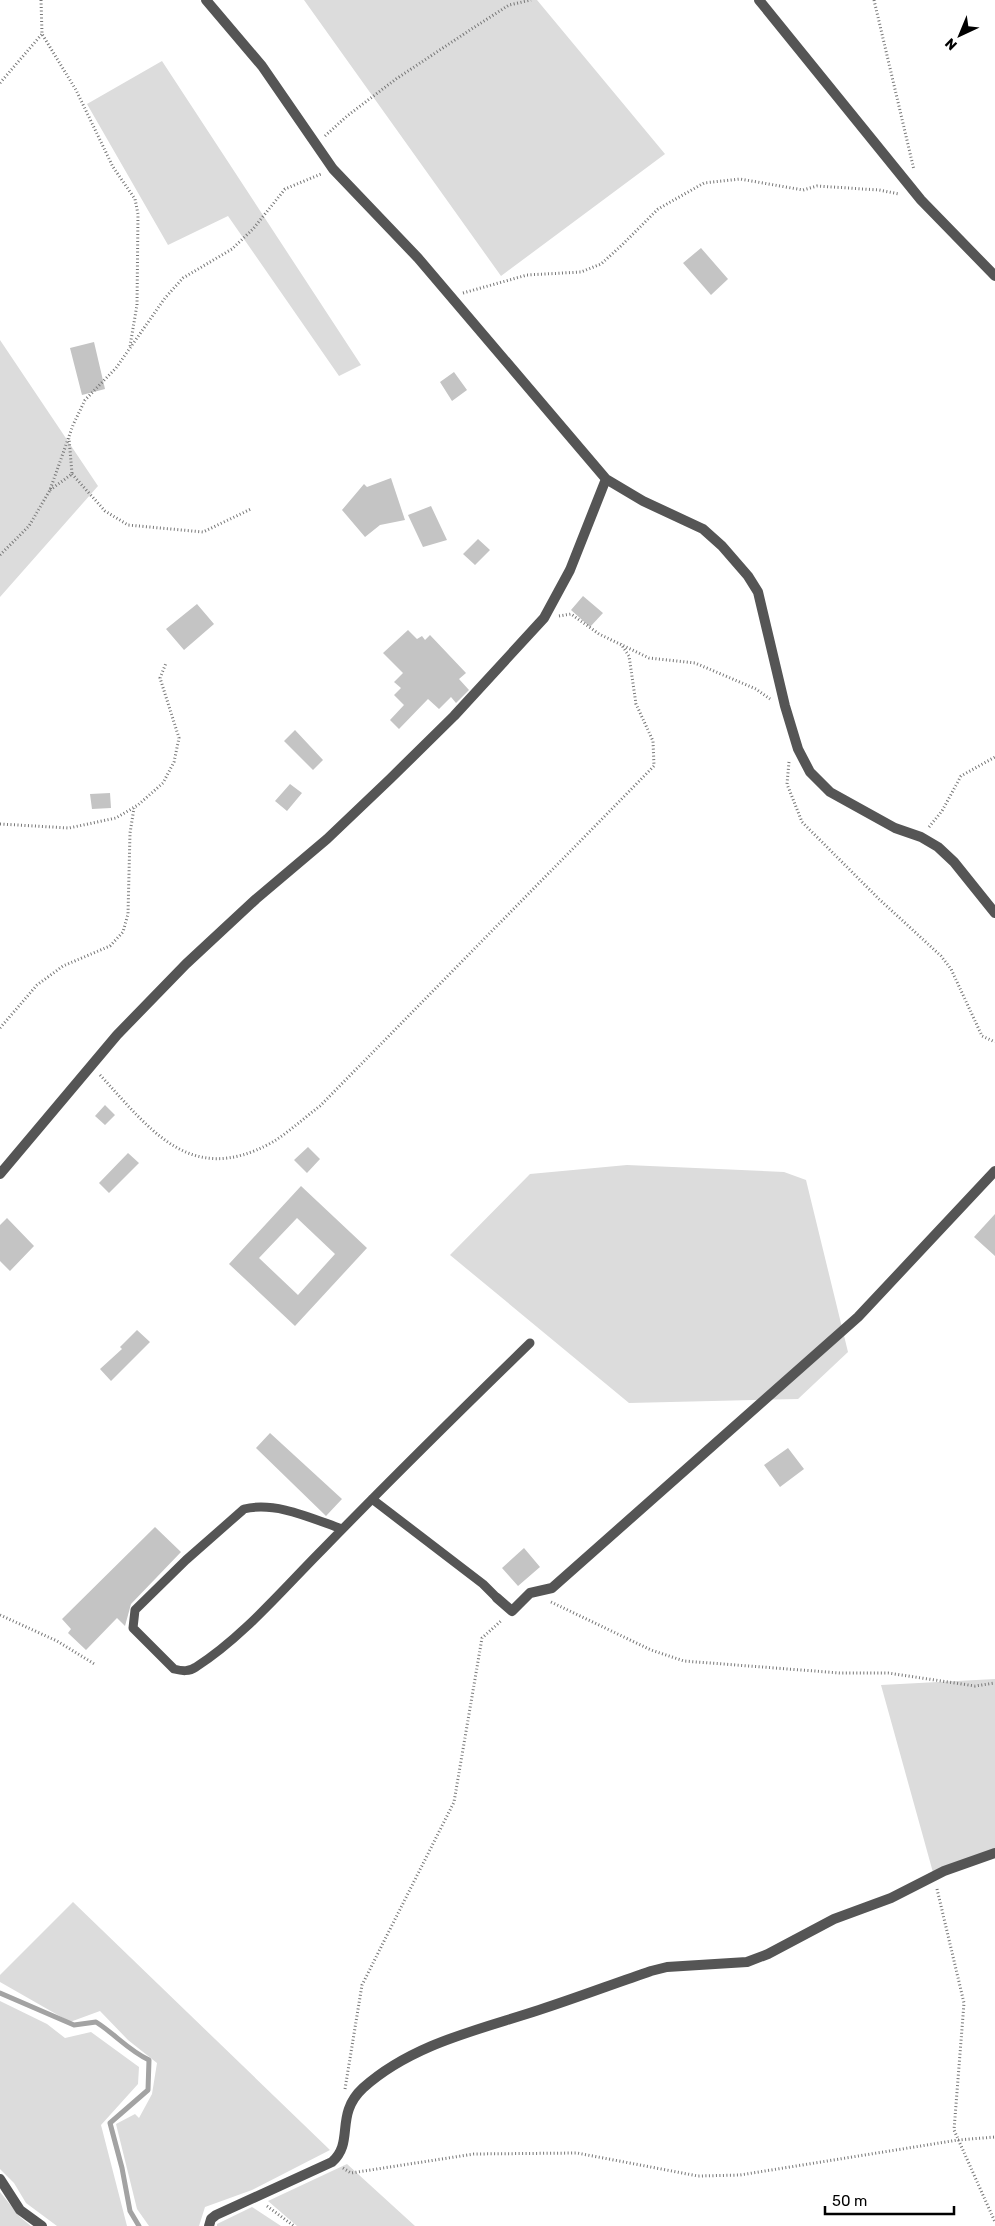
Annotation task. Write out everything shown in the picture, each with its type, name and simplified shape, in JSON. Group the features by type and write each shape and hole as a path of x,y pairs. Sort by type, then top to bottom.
{"street":[{"path":"206,0 246,44 333,168 418,258 606,479 644,501 703,530 722,546 748,576 758,592 798,749 810,772 830,792 895,828 921,837 938,847 954,862 995,912"},
{"path":"759,0 921,200 995,276"},
{"path":"0,1174 61,1099 92,1066 117,1035 186,964 256,899 327,839 390,779 454,716 544,618 570,570 606,479"},
{"path":"497,1598 512,1611 530,1593 552,1588 858,1317 995,1171"},
{"path":"209,2226 210,2219 216,2215 245,2201 256,2199 332,2162 340,2156 346,2113 351,2102 380,2074 435,2043 651,1972 667,1968 747,1962 768,1954 834,1918 891,1898 934,1876 995,1854"},
{"path":"0,2179 20,2210 42,2226"}],"lane":[{"path":"342,1529 290,1512 256,1506 244,1510 186,1560 135,1610 133,1628 174,1669 182,1671 194,1668 243,1630 530,1343"},
{"path":"372,1499 483,1584 497,1598"}],"path":[{"path":"41,0 42,34 76,90 113,167 135,200 138,214 137,305 129,349"},
{"path":"509,6 513,0"},
{"path":"316,144 347,116 396,78 509,6 531,0"},
{"path":"874,0 915,172"},
{"path":"0,83 42,34"},
{"path":"0,555 29,526 50,490 69,437 85,400 116,368 165,298 183,278 232,248 253,229 286,189 333,168"},
{"path":"450,297 528,275 581,272 601,264 622,246 658,209 704,183 740,179 803,190 817,186 879,190 921,200"},
{"path":"69,437 72,474 106,511 128,525 203,532 251,509"},
{"path":"50,490 72,474"},
{"path":"544,618 571,614 599,634 649,658 695,663 756,689 788,714"},
{"path":"92,1066 161,1138 177,1149 216,1159 240,1157 272,1142 320,1106 654,766 654,741 636,704 629,656 621,644"},
{"path":"0,824 69,828 116,818 134,808 163,783 174,762 179,738 160,678 166,663"},
{"path":"790,756 787,784 802,822 879,899 941,956 951,969 982,1036 995,1042"},
{"path":"921,837 942,811 961,776 995,757"},
{"path":"0,1028 37,985 63,966 110,946 123,932 128,914 130,833 134,808"},
{"path":"530,1593 651,1650 684,1661 840,1673 888,1673 976,1686 995,1683"},
{"path":"351,2102 344,2092 362,1985 454,1802 482,1638 512,1611"},
{"path":"0,1615 57,1641 96,1666"},
{"path":"934,1876 964,2003 954,2130 995,2222"},
{"path":"332,2162 351,2173 474,2154 577,2153 698,2176 740,2175 958,2140 995,2137"},
{"path":"256,2199 294,2226"}],"shaded area":[{"path":"304,0 537,0 665,154 501,276"},
{"path":"162,61 361,365 339,376 228,216 168,245 87,104"},
{"path":"0,340 98,486 0,597"},
{"path":"627,1165 784,1172 806,1180 848,1352 798,1399 629,1403 450,1255 530,1174"},
{"path":"995,1679 995,1853 934,1876 881,1685"},
{"path":"73,1902 330,2150 252,2190 205,2207 199,2226 149,2226 137,2209 116,2124 135,2114 139,2118 152,2094 157,2063 128,2040 100,2011 70,2022 0,1982 0,1975"},
{"path":"0,2001 47,2024 65,2038 91,2032 139,2067 138,2084 101,2125 127,2226 57,2226 26,2203 14,2183 0,2169"},
{"path":"347,2164 415,2226 297,2226 268,2201"},
{"path":"0,2192 20,2217 31,2226 0,2226"},
{"path":"252,2207 281,2226 217,2226 217,2224"}],"building":[{"path":"701,248 728,279 711,295 683,263"},
{"path":"94,342 105,389 82,395 70,348"},
{"path":"454,372 467,390 452,401 440,382"},
{"path":"391,478 405,520 380,525 365,537 342,510 364,484 367,487"},
{"path":"431,506 447,540 423,547 408,515"},
{"path":"478,539 490,550 475,565 463,554"},
{"path":"583,596 603,613 590,627 571,610"},
{"path":"197,604 214,624 184,650 166,629"},
{"path":"408,630 417,639 422,636 425,640 430,635 466,673 459,679 469,690 456,703 451,697 439,709 428,699 399,729 390,720 404,705 394,695 401,688 394,682 403,673 383,653"},
{"path":"295,730 323,760 313,770 284,741"},
{"path":"290,784 302,793 287,811 275,801"},
{"path":"110,793 111,808 92,809 90,794"},
{"path":"105,1105 115,1115 105,1125 95,1116"},
{"path":"308,1147 320,1159 307,1173 294,1160"},
{"path":"128,1153 139,1163 109,1193 99,1183"},
{"path":"301,1186 367,1248 295,1326 229,1264","holes":["297,1218 335,1254 298,1295 259,1258"]},
{"path":"995,1214 995,1256 974,1237"},
{"path":"7,1218 34,1246 10,1271 0,1261 0,1225"},
{"path":"137,1330 150,1342 111,1381 100,1369 122,1349 120,1347"},
{"path":"270,1433 342,1499 326,1516 256,1448"},
{"path":"788,1448 804,1469 780,1487 764,1465"},
{"path":"155,1527 181,1552 131,1604 125,1626 117,1618 86,1650 68,1633 71,1629 62,1619"},
{"path":"524,1548 540,1567 518,1586 502,1568"}],"waterway":[{"path":"0,1993 74,2025 96,2022 135,2052 149,2060 148,2090 110,2123 122,2168 130,2211 139,2226"}]}
